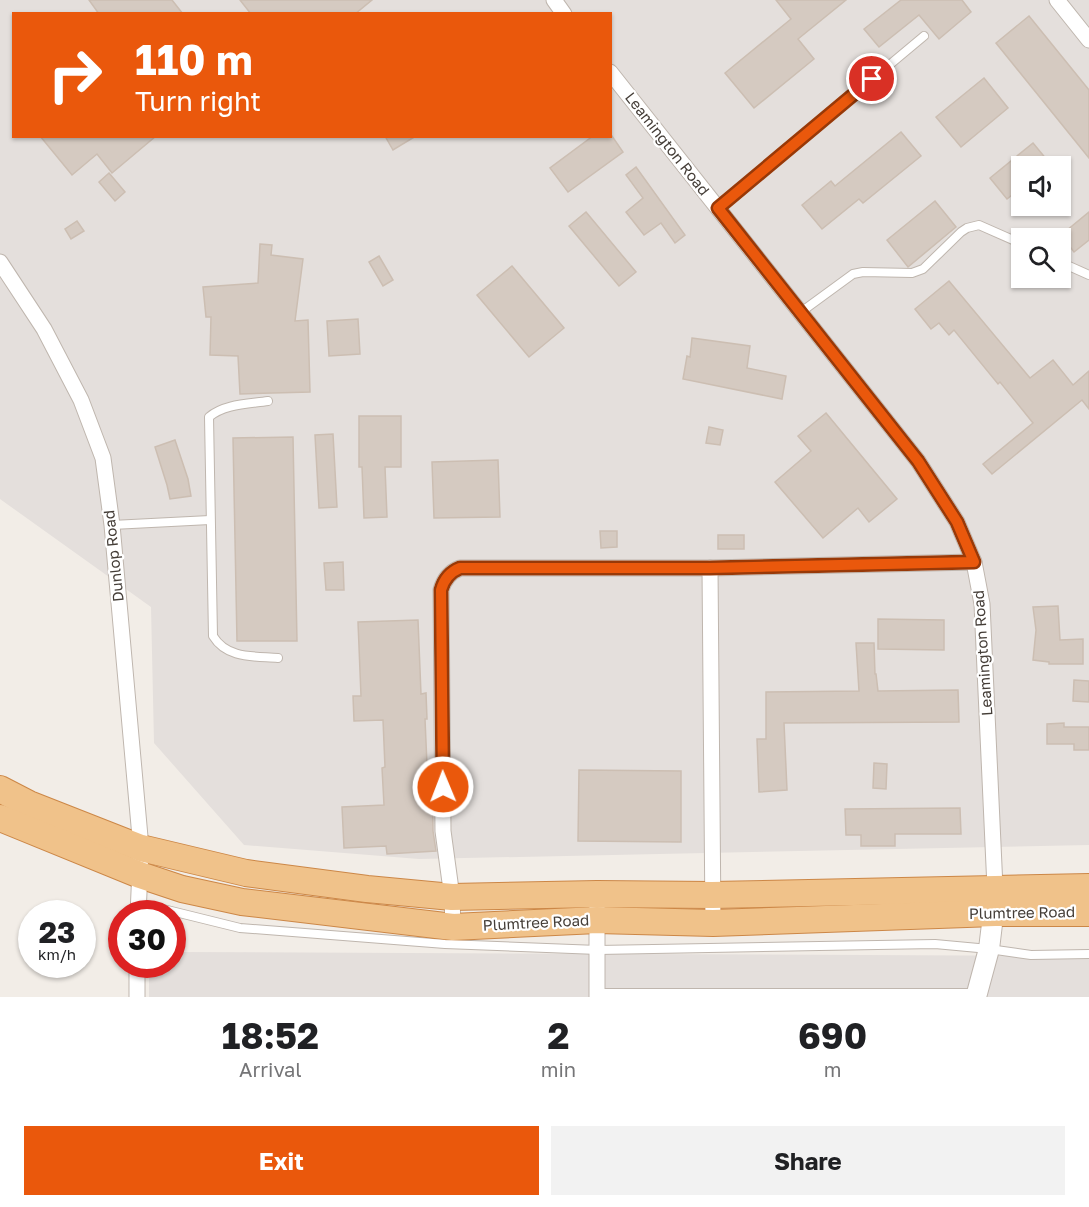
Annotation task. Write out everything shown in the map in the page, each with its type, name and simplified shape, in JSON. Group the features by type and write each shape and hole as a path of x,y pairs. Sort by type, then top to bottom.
{"highway":[{"name":"Plumtree Road","path":"0,789 29,804 141,848 246,873 367,889 452,897 597,894 995,900 1089,913"},
{"name":"Plumtree Road","path":"0,818 140,875 182,889 242,902 453,927 597,920 713,923 995,900 1089,887"}],"street":[{"path":"1057,0 1089,40"},
{"name":"Leamington Road","path":"612,75 918,461 957,522 974,562 982,604 995,900"},
{"name":"Dunlop Road","path":"0,262 44,329 81,400 103,458 112,525 141,848 138,900"},
{"path":"453,927 443,820 441,590 448,576 460,568 710,568 974,562"},
{"path":"710,568 713,923"},
{"path":"596,995 597,894"},
{"path":"976,995 989,948 995,900"},
{"path":"137,978 137,997"}],"lane":[{"path":"718,208 924,36"},
{"path":"801,312 854,274 912,273 923,269 967,228 979,225 1011,239"},
{"path":"1071,267 1089,275"},
{"path":"268,401 224,408 209,417 213,636 219,646 237,655 278,658"},
{"path":"112,525 210,520"},
{"path":"186,917 240,928 445,944 598,950 935,944 989,948 1031,955 1089,954"},
{"path":"596,995 976,995"}],"shaded area":[{"path":"0,0 1089,0 1089,845 419,859 244,845 154,743 151,607 0,499"},
{"path":"186,952 1089,956 1089,997 149,997 149,978 186,978"}],"building":[{"path":"89,0 172,0 181,12 98,12"},
{"path":"240,0 372,0 357,12 249,12"},
{"path":"776,0 846,0 798,39 814,59 754,108 725,73 791,19"},
{"path":"901,0 962,0 971,12 939,39 919,15 879,47 864,29"},
{"path":"1029,16 1089,90 1089,158 996,43"},
{"path":"984,78 1008,108 961,147 936,117"},
{"path":"901,132 921,156 863,203 859,199 822,229 802,205 831,181 835,186"},
{"path":"612,136 623,152 568,192 550,168 590,138 612,138"},
{"path":"42,138 154,138 112,173 97,154 72,175"},
{"path":"386,138 413,138 393,150"},
{"path":"1033,143 1044,156 1017,156"},
{"path":"1011,161 1011,196 1007,199 990,178"},
{"path":"636,167 685,235 675,243 661,223 644,235 626,212 643,198 626,175"},
{"path":"109,173 125,192 115,201 99,182"},
{"path":"935,201 956,227 908,267 887,240"},
{"path":"586,212 636,272 619,286 569,226"},
{"path":"1089,212 1089,240 1074,252 1071,248 1070,228"},
{"path":"77,221 84,231 71,239 65,229"},
{"path":"260,244 272,245 271,255 303,259 295,321 308,320 310,392 240,394 238,356 210,355 211,317 206,317 203,287 258,283"},
{"path":"379,256 393,280 383,286 369,262"},
{"path":"512,266 564,328 529,357 477,295"},
{"path":"949,281 1030,378 1053,360 1073,385 1089,371 1089,409 1082,400 992,474 983,464 1033,423 954,330 949,335 939,323 931,329 915,309"},
{"path":"358,319 360,354 329,356 327,321"},
{"path":"692,338 750,346 747,368 786,376 782,399 683,379 687,356 690,357"},
{"path":"826,413 897,499 869,522 858,508 823,538 775,482 811,451 798,436"},
{"path":"359,416 401,416 401,467 385,467 387,517 364,518 362,467 359,467"},
{"path":"709,427 723,430 720,445 706,443"},
{"path":"333,434 337,507 319,508 315,435"},
{"path":"293,437 297,641 237,641 233,438"},
{"path":"175,440 191,496 170,499 155,447"},
{"path":"498,460 500,517 434,518 432,462"},
{"path":"600,531 617,531 617,547 601,548"},
{"path":"718,535 744,535 744,549 718,549"},
{"path":"343,562 344,590 326,590 324,563"},
{"path":"1058,606 1060,640 1083,639 1083,664 1049,664 1049,662 1033,660 1036,630 1033,607"},
{"path":"878,619 944,620 944,650 878,649"},
{"path":"418,620 421,694 426,693 427,765 432,765 433,831 436,851 387,854 386,846 344,848 342,807 384,805 383,720 354,721 353,696 361,696 358,622"},
{"path":"856,643 874,643 878,691 958,690 959,722 784,723 787,790 759,792 757,739 766,739 766,692 859,691"},
{"path":"1074,680 1089,681 1089,702 1073,701"},
{"path":"1064,723 1064,727 1089,727 1089,750 1074,750 1074,744 1047,744 1047,724"},
{"path":"874,763 887,764 886,789 873,788"},
{"path":"579,770 681,771 681,842 578,841"},
{"path":"960,808 961,834 895,834 895,846 861,846 861,835 846,835 845,809"}],"route":[{"path":"443,787 441,590 444,582 454,570 460,568 710,568 974,562 957,522 918,461 718,208 872,79"}]}
